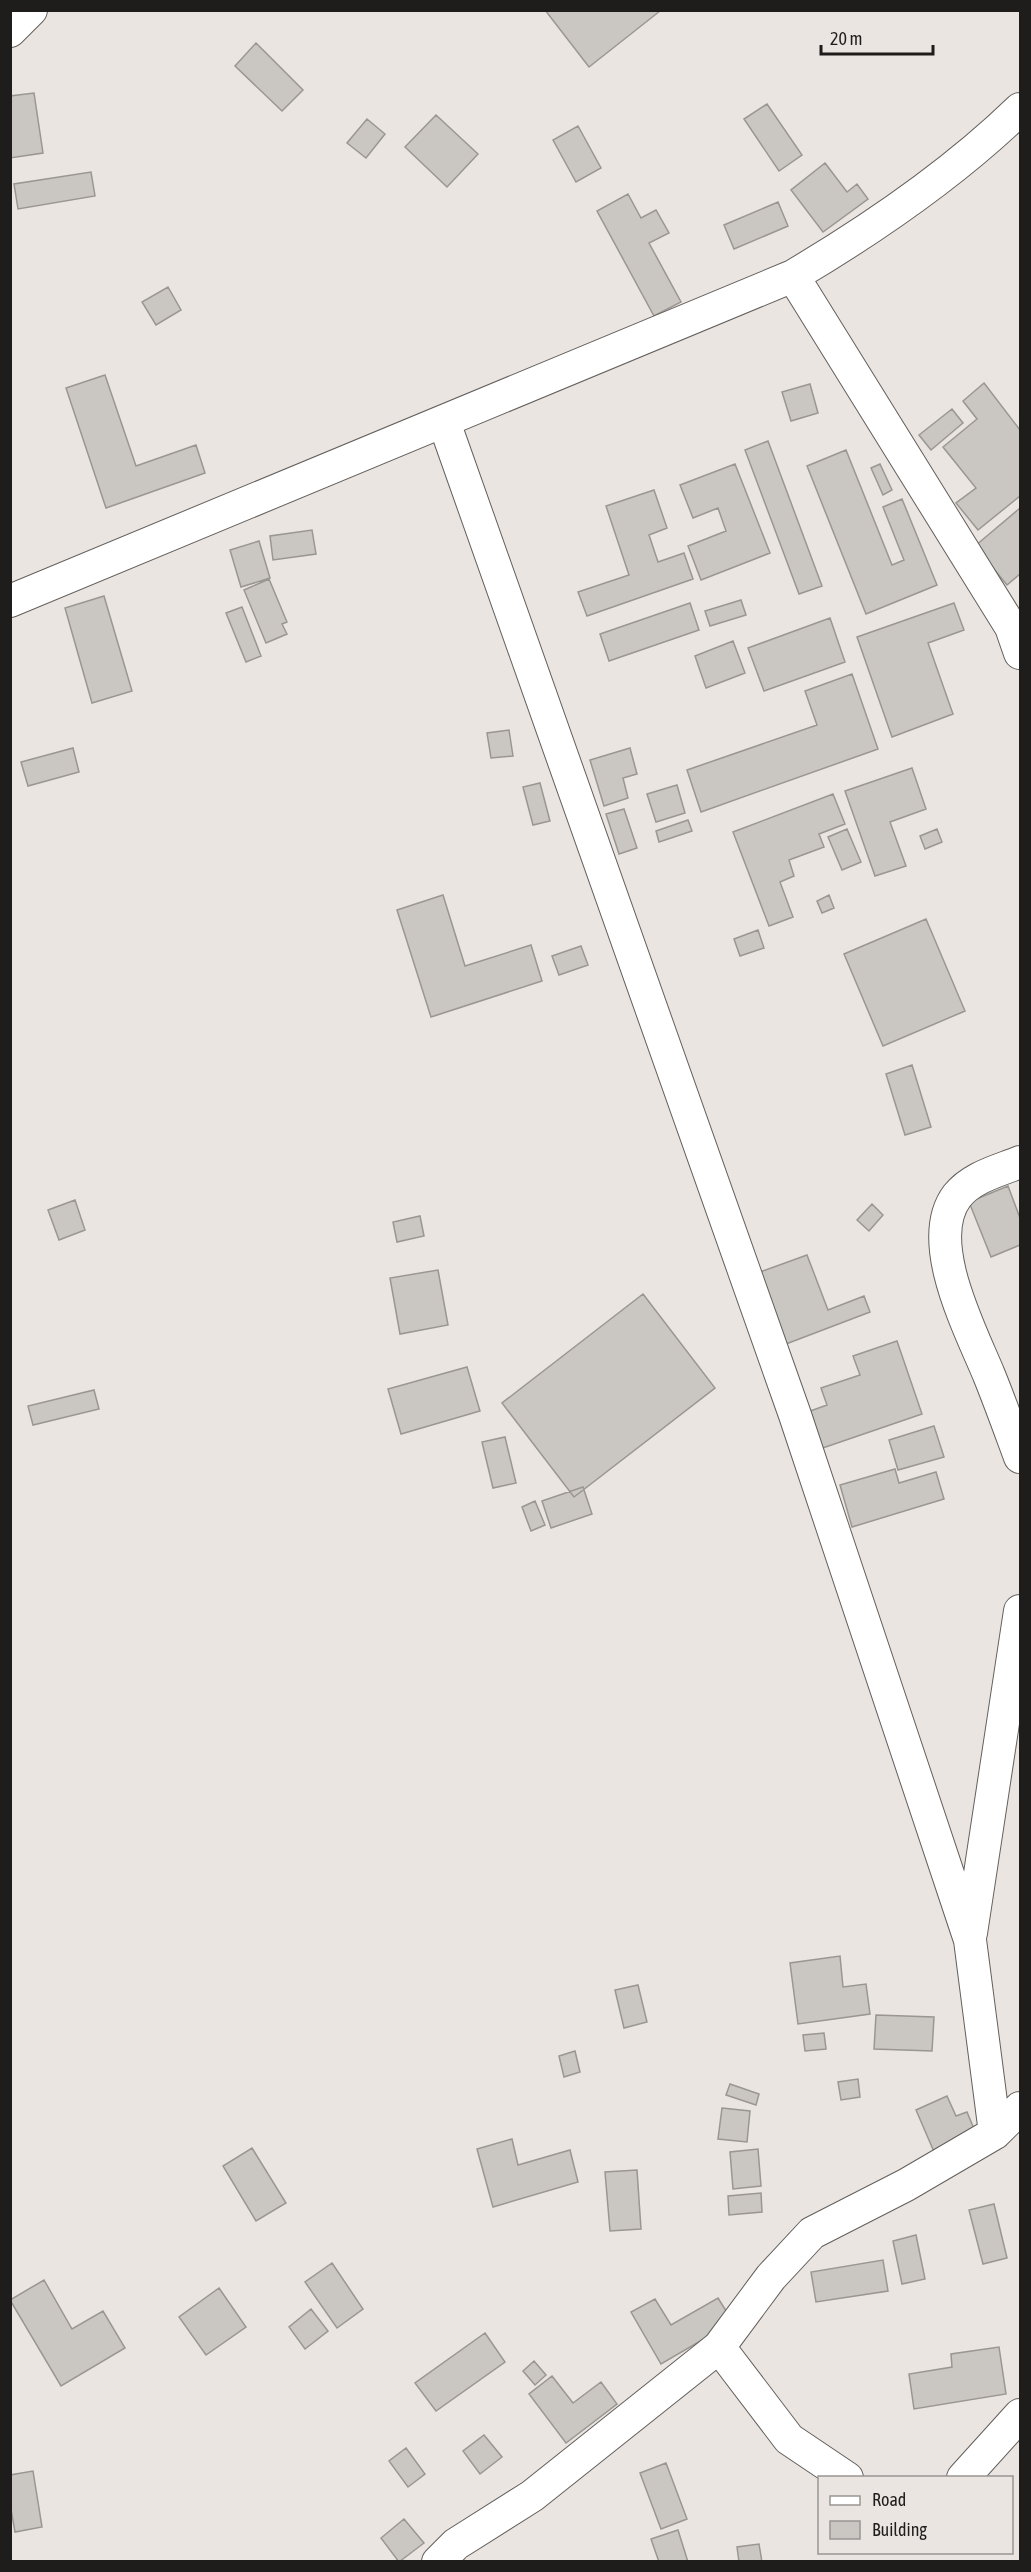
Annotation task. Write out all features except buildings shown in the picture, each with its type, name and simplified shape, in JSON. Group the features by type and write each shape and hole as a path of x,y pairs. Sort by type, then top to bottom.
{"street":[{"path":"10,31 31,10"},
{"path":"10,602 793,276 866,233 994,134 1020,109"},
{"path":"793,276 1011,627 1020,653"},
{"path":"444,422 795,1415 970,1940 995,2133"},
{"path":"1020,1162 971,1182 956,1197 946,1218 948,1256 962,1317 1020,1457"},
{"path":"970,1940 1020,1611"},
{"path":"438,2562 456,2544 532,2496 719,2347 771,2277 812,2233 906,2185 995,2133 1020,2108"},
{"path":"719,2347 789,2439 844,2476"},
{"path":"965,2476 1020,2415"}]}
